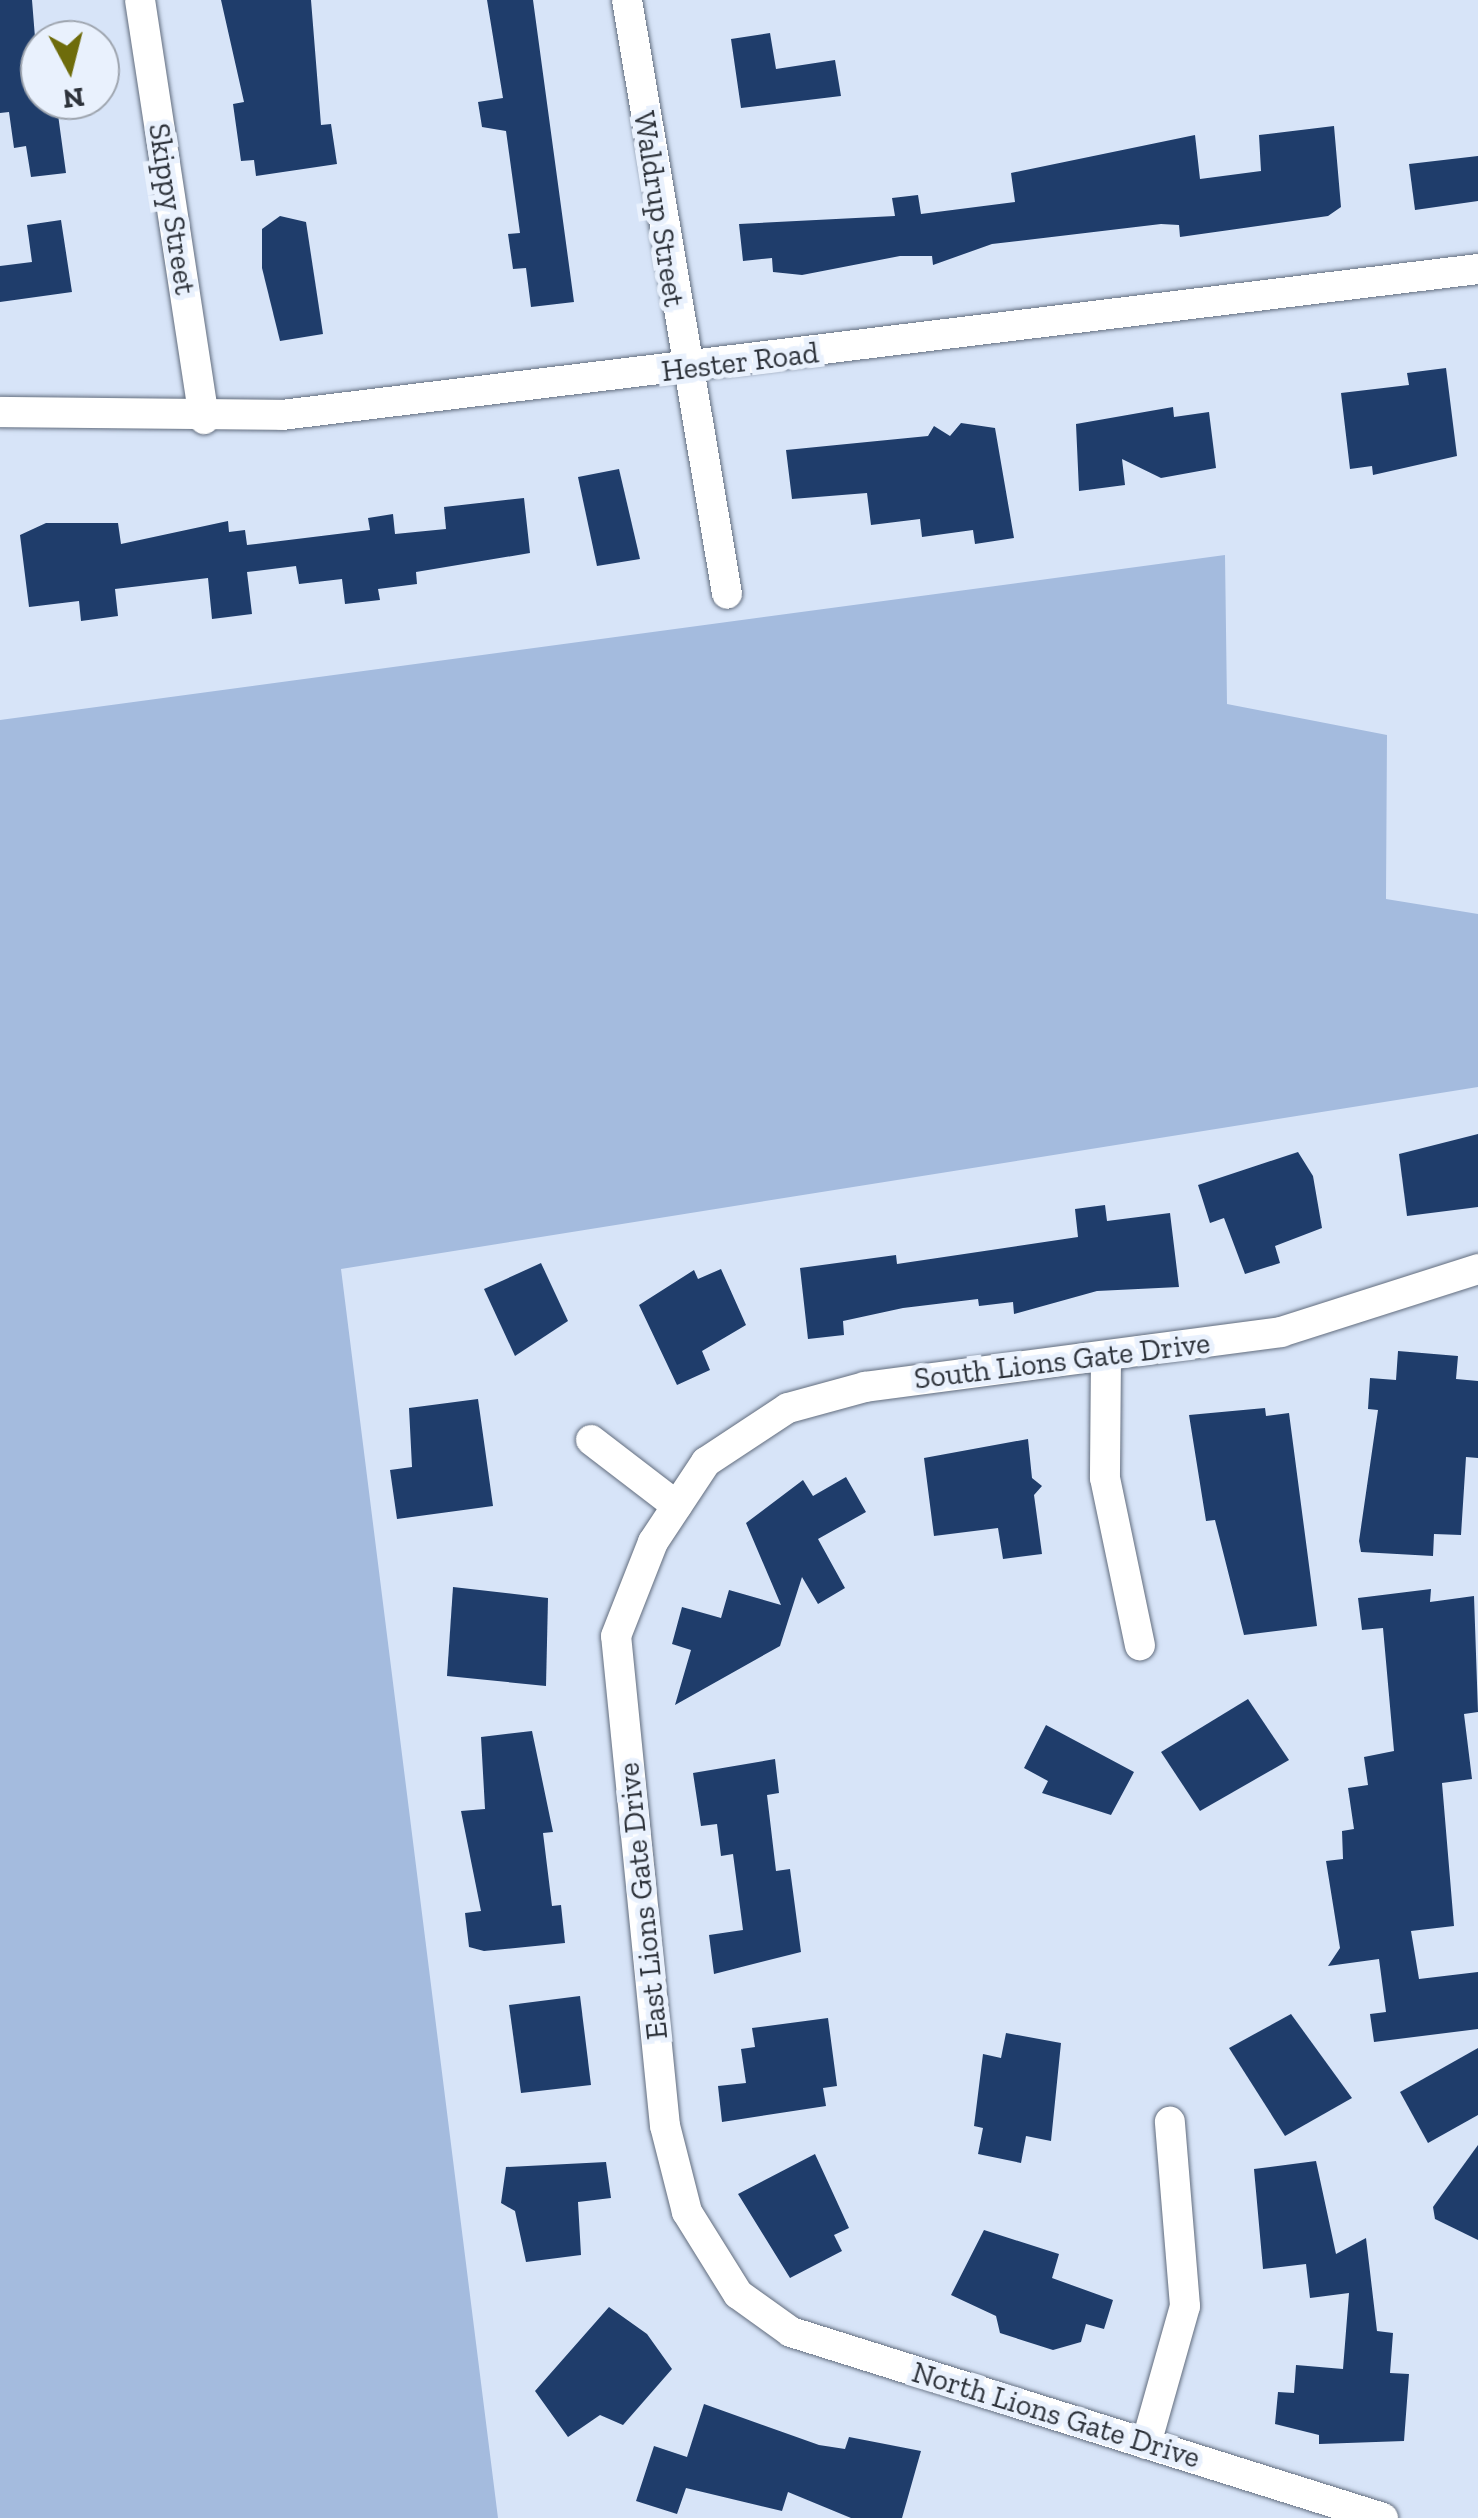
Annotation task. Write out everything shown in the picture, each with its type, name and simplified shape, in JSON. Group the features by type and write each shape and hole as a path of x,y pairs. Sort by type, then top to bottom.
{"street":[{"name":"Skippy Street","path":"140,0 204,419"},
{"name":"Waldrup Street","path":"626,0 684,369 727,594"},
{"name":"Hester Road","path":"0,412 204,419 684,369 1478,269"},
{"name":"South Lions Gate Drive","path":"678,1506 706,1462 788,1408 865,1387 1281,1332 1478,1269"},
{"path":"1106,1357 1106,1478 1140,1645"},
{"path":"590,1440 678,1506"},
{"name":"East Lions Gate Drive","path":"678,1506 616,1636 665,2126 687,2212 738,2294"},
{"path":"1146,2444 1185,2306 1170,2122"},
{"name":"North Lions Gate Drive","path":"738,2294 791,2332 1383,2518"}],"shaded area":[{"path":"1225,555 1227,704 1387,735 1386,899 1478,914 1478,1087 341,1269 498,2518 0,2518 0,720"}],"building":[{"path":"0,0 32,0 34,20 20,20 20,120 59,120 66,173 31,177 26,146 14,148 9,112 0,113"},
{"path":"221,0 311,0 321,125 331,124 337,164 256,176 254,160 241,161 233,104 244,102"},
{"path":"487,0 533,0 574,302 531,307 526,268 513,269 508,234 520,233 506,131 482,127 478,102 503,98"},
{"path":"770,33 776,69 835,60 841,96 741,108 731,39"},
{"path":"1334,126 1341,207 1328,216 1180,237 1179,225 1161,224 992,244 933,265 932,256 900,256 802,275 773,272 772,258 743,261 739,224 895,216 892,198 918,195 921,214 1015,202 1011,173 1195,135 1200,179 1261,171 1259,135"},
{"path":"1478,156 1478,201 1415,210 1409,164"},
{"path":"280,216 306,222 323,334 280,341 262,268 262,229"},
{"path":"61,220 72,292 0,302 0,266 32,262 27,225"},
{"path":"1446,368 1457,456 1373,475 1372,466 1350,469 1341,393 1409,385 1407,373"},
{"path":"1173,407 1174,417 1209,412 1216,468 1161,478 1122,459 1125,485 1079,491 1076,424"},
{"path":"961,423 995,428 1014,538 975,544 973,530 922,537 920,519 871,525 867,493 792,499 786,450 928,436 934,426 950,436"},
{"path":"619,469 640,559 597,566 578,477"},
{"path":"524,498 530,553 416,572 417,584 378,589 380,600 345,604 342,579 299,584 296,566 247,572 252,614 212,619 208,578 115,589 118,616 81,621 79,601 29,607 20,535 46,523 118,523 121,544 228,521 229,532 245,530 247,545 370,530 368,518 393,514 395,534 446,529 444,507"},
{"path":"1478,1134 1478,1207 1407,1216 1399,1154"},
{"path":"1298,1152 1313,1176 1322,1228 1275,1246 1280,1263 1245,1274 1224,1218 1210,1223 1198,1185"},
{"path":"1105,1205 1107,1221 1170,1213 1179,1287 1097,1291 1014,1314 1013,1302 979,1306 978,1299 903,1308 843,1321 844,1335 808,1339 800,1268 896,1255 897,1264 1078,1237 1075,1209"},
{"path":"541,1263 568,1321 515,1356 484,1289"},
{"path":"721,1269 746,1325 702,1351 710,1370 677,1385 639,1305 694,1270 698,1279"},
{"path":"1398,1351 1458,1356 1456,1379 1478,1381 1478,1458 1466,1457 1461,1535 1434,1534 1433,1556 1361,1552 1359,1541 1378,1410 1368,1409 1370,1378 1396,1380"},
{"path":"478,1399 493,1506 397,1519 390,1470 412,1467 409,1408"},
{"path":"1265,1408 1266,1416 1289,1413 1317,1626 1244,1635 1215,1520 1206,1521 1189,1415"},
{"path":"1028,1439 1032,1478 1042,1486 1034,1495 1042,1554 1003,1559 998,1528 934,1536 924,1458"},
{"path":"846,1477 866,1512 818,1539 845,1588 818,1604 802,1577 780,1646 675,1705 691,1650 672,1644 682,1607 721,1618 729,1590 781,1605 746,1523 803,1480 813,1496"},
{"path":"453,1587 548,1598 546,1686 447,1676"},
{"path":"1431,1589 1430,1602 1474,1596 1478,1712 1464,1714 1472,1779 1442,1783 1454,1926 1411,1931 1419,1979 1478,1972 1478,2029 1374,2042 1370,2014 1386,2012 1379,1959 1328,1966 1340,1948 1326,1861 1343,1859 1342,1831 1354,1829 1348,1788 1368,1785 1364,1757 1394,1751 1383,1628 1362,1630 1358,1598"},
{"path":"1248,1699 1289,1760 1200,1811 1161,1752"},
{"path":"1046,1725 1134,1772 1111,1815 1042,1793 1048,1781 1024,1768"},
{"path":"532,1731 553,1832 543,1833 552,1906 561,1905 565,1943 484,1951 469,1947 465,1913 481,1911 461,1811 485,1809 481,1737"},
{"path":"775,1759 779,1793 767,1795 776,1871 790,1869 801,1952 714,1974 709,1935 743,1930 733,1854 721,1856 717,1824 701,1826 693,1773"},
{"path":"580,1996 591,2085 521,2093 509,2005"},
{"path":"1291,2014 1352,2098 1285,2136 1229,2048"},
{"path":"828,2018 837,2086 823,2088 826,2106 722,2122 718,2086 746,2083 741,2049 755,2047 752,2028"},
{"path":"1006,2033 1061,2043 1051,2141 1026,2136 1021,2163 978,2154 983,2128 974,2126 983,2054 1001,2058"},
{"path":"1478,2048 1478,2115 1428,2143 1400,2092"},
{"path":"1478,2145 1478,2240 1435,2219 1433,2207"},
{"path":"815,2154 849,2228 834,2235 842,2251 790,2278 738,2194"},
{"path":"1316,2161 1336,2254 1366,2238 1377,2331 1393,2333 1390,2373 1409,2374 1404,2441 1319,2444 1319,2435 1275,2424 1278,2392 1294,2393 1296,2365 1343,2369 1349,2293 1310,2298 1306,2264 1263,2269 1254,2169"},
{"path":"606,2162 611,2198 578,2202 581,2255 526,2262 515,2211 501,2203 506,2167"},
{"path":"984,2230 1059,2254 1052,2278 1113,2300 1104,2329 1086,2324 1081,2342 1053,2350 1000,2333 996,2316 951,2295"},
{"path":"609,2307 647,2334 672,2369 623,2425 600,2415 568,2437 535,2391"},
{"path":"704,2404 819,2445 845,2449 849,2437 921,2451 902,2518 851,2518 788,2492 782,2511 686,2488 677,2514 636,2501 654,2446 687,2457"}]}
